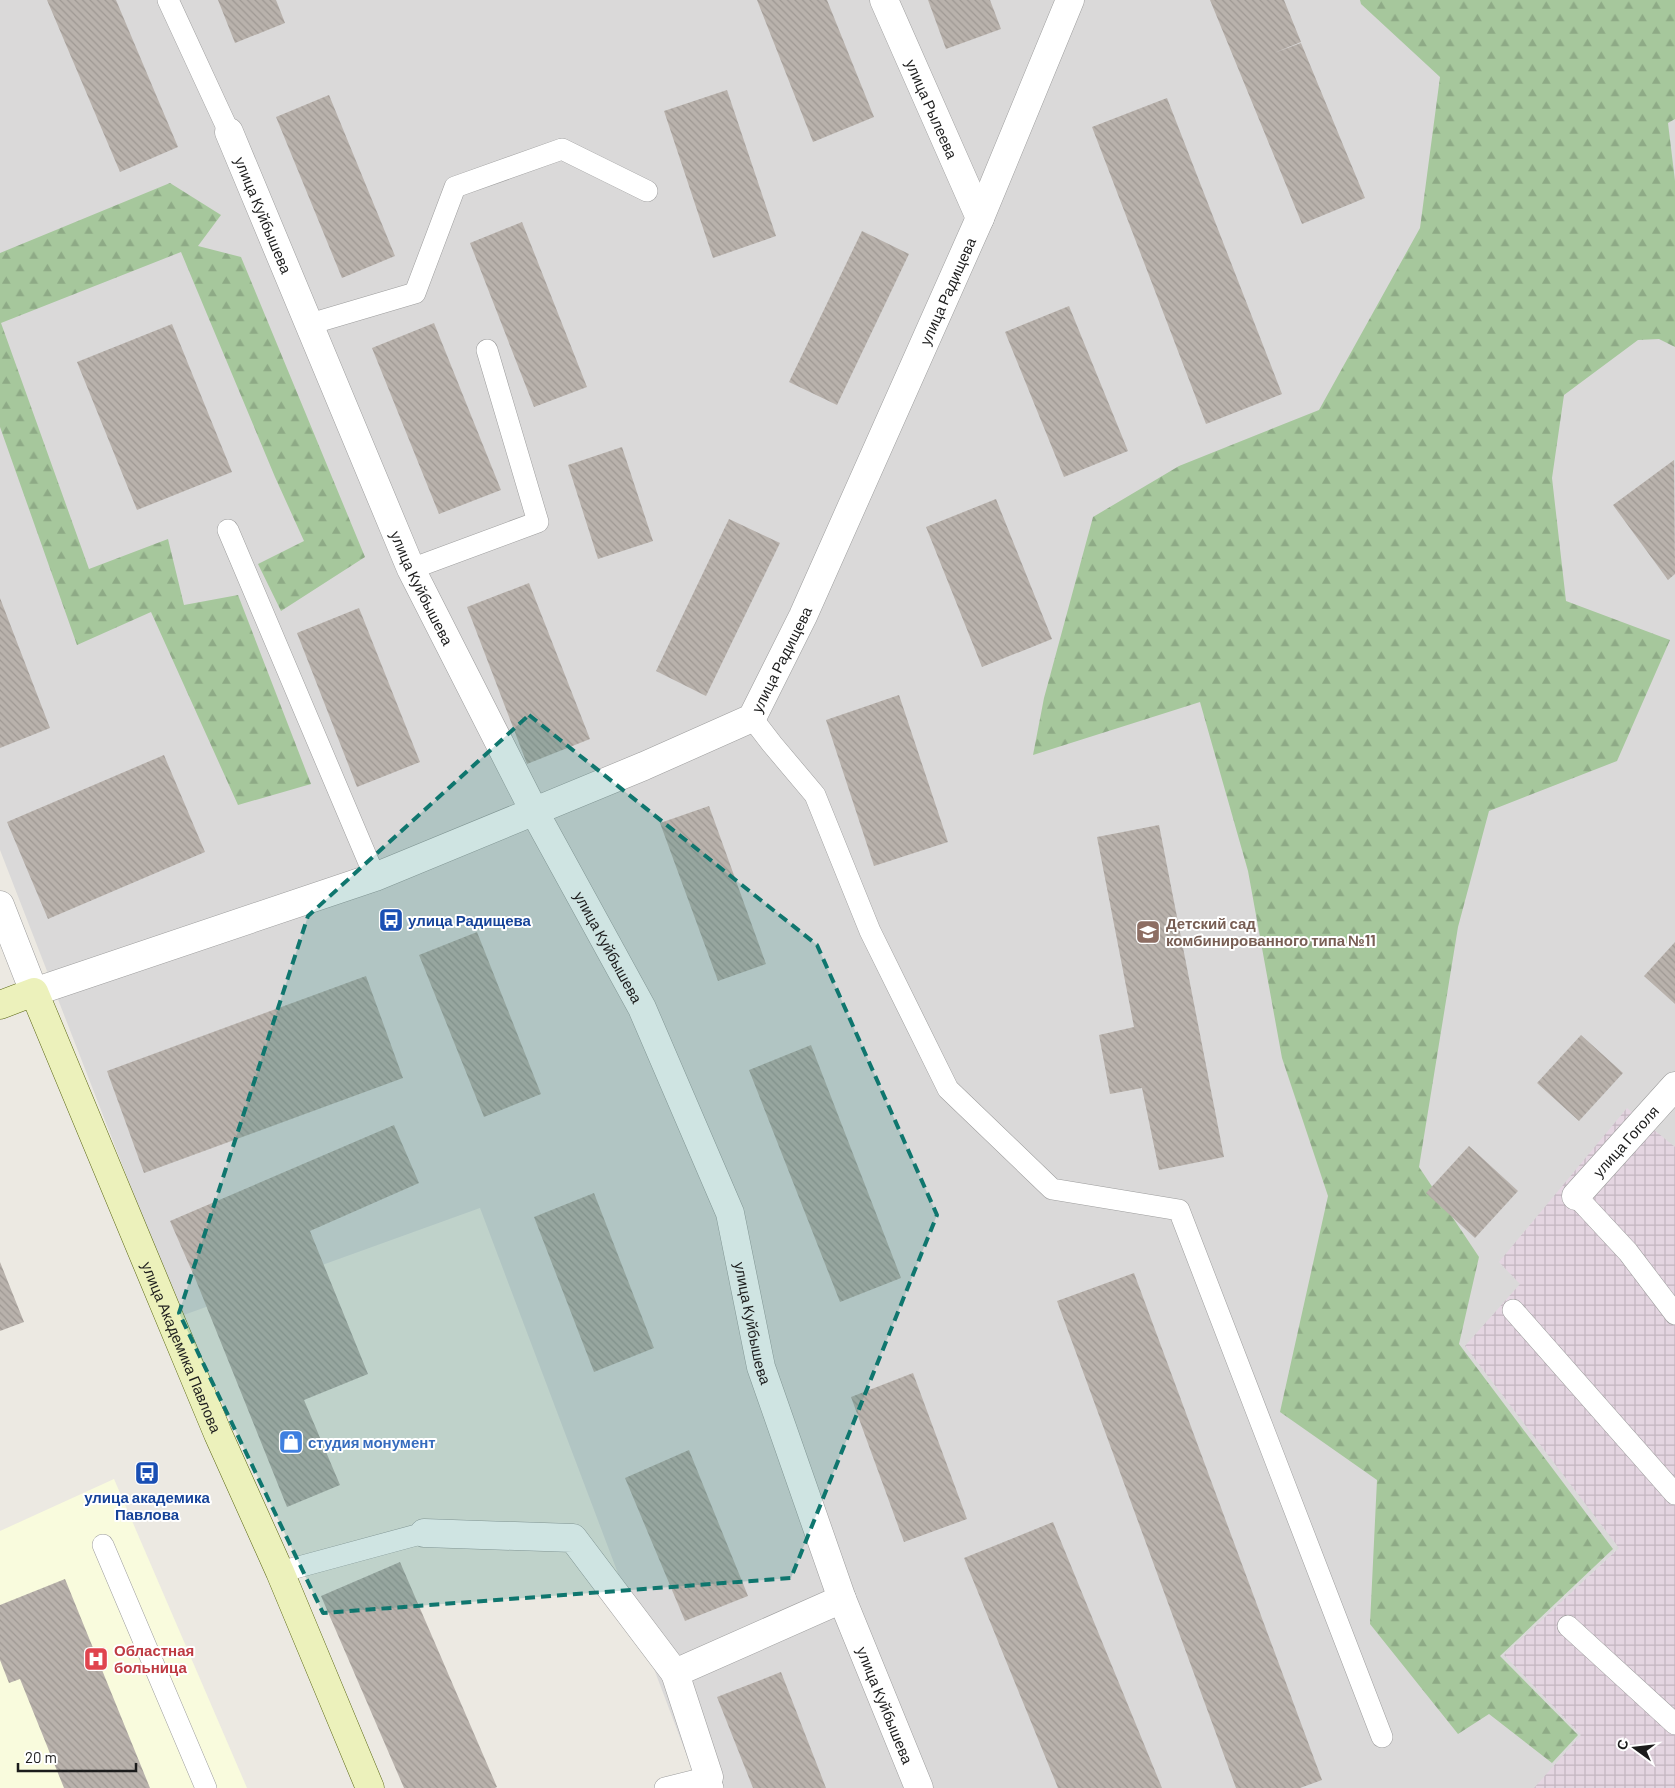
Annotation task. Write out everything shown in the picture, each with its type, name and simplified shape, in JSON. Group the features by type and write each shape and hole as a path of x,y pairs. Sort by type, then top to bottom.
{"street":[{"name":"улица Рылеева","path":"884,0 980,218"},
{"name":"улица Радищева","path":"0,1005 375,877 644,766 752,718 803,616 980,218 1070,0"},
{"name":"улица Куйбышева","path":"229,132 411,569 534,811 642,1008 730,1213 761,1367 842,1599 919,1788"},
{"name":"улица Академика Павлова","path":"0,905 34,992 218,1434 280,1572 370,1788"},
{"name":"улица Гоголя","path":"1576,1196 1675,1086"},
{"path":"424,1533 572,1538 675,1673 711,1783"},
{"path":"675,1673 842,1599"}],"lane":[{"path":"168,0 229,132"},
{"path":"310,324 415,293 455,187 562,150 647,190"},
{"path":"411,569 538,522 488,350"},
{"path":"228,530 375,877"},
{"path":"752,718 816,795 870,931 948,1089 1052,1189 1180,1210 1382,1736"},
{"path":"1576,1196 1628,1252 1675,1314"},
{"path":"1514,1310 1671,1479"},
{"path":"280,1572 424,1533"},
{"path":"103,1545 206,1788"},
{"path":"1568,1626 1675,1724"},
{"path":"665,1788 711,1783"}],"highlighted area":[{"path":"529,715 817,945 937,1215 791,1578 323,1613 179,1313 308,916"}],"shaded area":[{"path":"0,0 1533,0 1675,20 1675,1788 699,1788 480,1208 181,1316 0,850"},
{"path":"1627,1108 1675,1147 1675,1788 1534,1788 1581,1735 1504,1655 1619,1548 1465,1346 1520,1284 1499,1262"},
{"name":"Областная больница","path":"114,1479 247,1788 0,1788 0,1531"}],"green space":[{"path":"1360,0 1675,0 1675,119 1668,123 1675,181 1675,347 1659,339 1638,340 1564,395 1552,478 1566,601 1670,640 1617,761 1489,811 1458,927 1419,1167 1479,1257 1459,1344 1613,1549 1500,1656 1578,1735 1552,1763 1489,1714 1458,1734 1370,1624 1377,1480 1280,1412 1328,1196 1282,1058 1248,871 1200,702 1033,755 1044,698 1093,517 1179,466 1319,410 1420,228 1440,77 1361,4"},
{"path":"170,183 221,215 198,246 241,257 365,557 281,611 258,564 304,541 275,477 181,252 1,323 89,569 168,539 184,605 238,595 311,784 238,805 151,612 77,645 0,427 0,253"}],"building":[{"path":"47,0 116,0 178,147 120,172"},
{"path":"218,0 276,0 285,23 235,43"},
{"path":"757,0 827,0 874,117 813,142"},
{"path":"928,0 990,0 1001,29 946,49"},
{"path":"1210,0 1284,0 1301,42 1274,53 1301,43 1365,198 1302,224"},
{"path":"727,90 776,236 713,258 664,111"},
{"path":"329,95 395,256 342,278 276,117"},
{"path":"1167,98 1282,394 1206,424 1092,127"},
{"path":"522,222 587,387 534,407 470,243"},
{"path":"862,231 909,254 837,405 789,382"},
{"path":"1069,306 1128,451 1064,477 1005,332"},
{"path":"434,323 501,490 439,514 372,348"},
{"path":"172,324 232,472 137,510 77,362"},
{"path":"622,447 653,541 598,559 568,465"},
{"path":"1674,460 1675,574 1668,580 1613,505"},
{"path":"996,499 1052,639 982,667 926,527"},
{"path":"729,519 780,543 706,696 656,671"},
{"path":"529,583 590,739 527,764 467,607"},
{"path":"0,598 50,728 0,748"},
{"path":"359,608 420,762 357,787 297,633"},
{"path":"899,695 948,842 874,866 826,720"},
{"path":"164,755 205,852 48,919 7,822"},
{"path":"709,806 766,964 718,981 660,823"},
{"name":"Детский сад комбинированного типа №11","path":"1159,825 1224,1157 1159,1170 1142,1088 1110,1094 1099,1035 1134,1027 1097,837"},
{"path":"477,932 541,1094 484,1117 419,955"},
{"path":"1675,942 1675,1004 1644,976"},
{"path":"366,976 403,1078 144,1173 107,1071"},
{"path":"1581,1035 1623,1073 1579,1121 1537,1083"},
{"path":"811,1045 901,1278 840,1302 749,1070"},
{"path":"394,1125 419,1183 310,1231 368,1374 304,1400 340,1485 287,1507 195,1278 170,1221"},
{"path":"1469,1146 1518,1191 1475,1238 1426,1193"},
{"path":"594,1193 654,1348 594,1372 534,1217"},
{"path":"0,1262 24,1322 0,1331"},
{"path":"1134,1273 1322,1780 1300,1788 1236,1788 1057,1301"},
{"path":"913,1373 967,1519 904,1542 851,1397"},
{"path":"689,1450 748,1596 685,1621 625,1478"},
{"path":"1053,1522 1162,1788 1058,1788 964,1558"},
{"path":"400,1562 497,1787 495,1788 404,1788 321,1596"},
{"path":"65,1579 150,1788 64,1788 20,1679 9,1683 0,1660 0,1605"},
{"path":"781,1672 826,1788 753,1788 717,1697"}],"place":[{"name":"улица Радищева","path":"391,920"},
{"name":"Детский сад комбинированного типа №11","path":"1148,932"},
{"name":"студия монумент","path":"291,1442"},
{"name":"улица академика Павлова","path":"147,1473"},
{"name":"Областная больница","path":"96,1659"}]}
